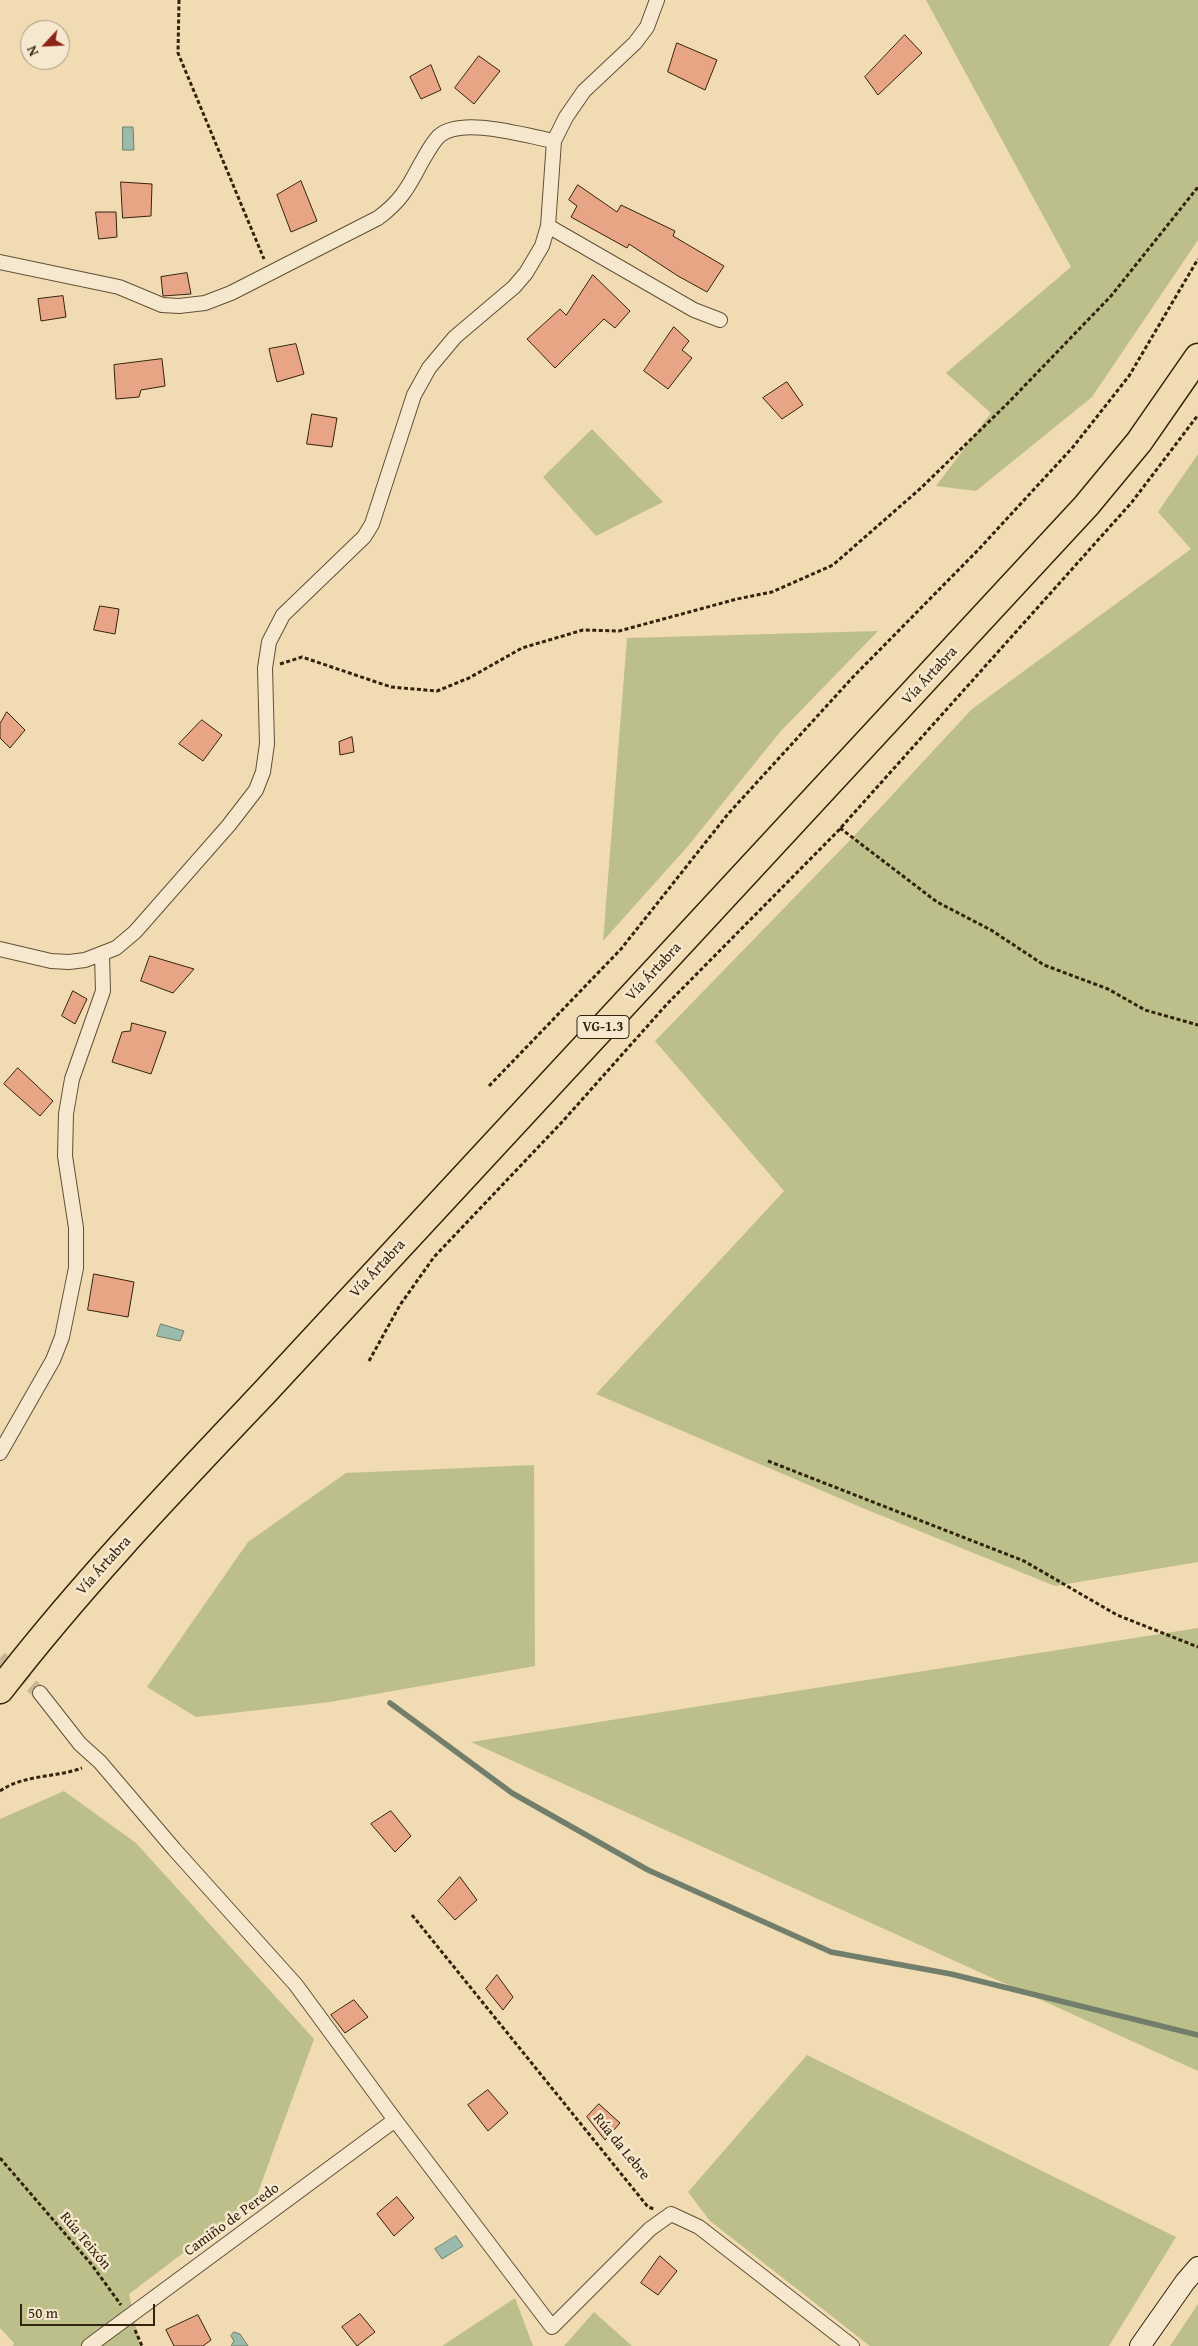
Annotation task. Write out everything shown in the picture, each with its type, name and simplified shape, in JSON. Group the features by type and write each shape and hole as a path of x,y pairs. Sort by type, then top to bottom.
{"highway":[{"name":"Vía Ártabra","path":"0,1690 42,1636 165,1496 263,1394 1086,506 1139,442 1198,357"}],"street":[{"path":"0,948 51,960 69,962 86,960 116,948 135,932 230,825 256,790 263,772 267,744 265,668 269,642 283,616 364,537 372,524 414,396 429,368 456,337 514,287 526,273 542,246 548,226 554,141 566,117 584,91 635,44 647,27 657,0"},
{"path":"0,262 119,287 162,305 179,306 205,303 231,293 378,218 394,206 405,193 430,147 440,135 452,129 470,126 554,141"},
{"path":"548,226 694,310 720,320"},
{"path":"0,1453 53,1360 64,1328 76,1268 76,1228 65,1156 66,1114 72,1079 103,991 102,955"},
{"path":"40,1693 80,1744 100,1762 174,1849 296,1985 395,2120 552,2327 650,2229 671,2214 698,2226 852,2346"},
{"name":"Camiño de Peredo","path":"89,2346 395,2120"},
{"path":"1140,2346 1185,2282 1198,2267"}],"path":[{"path":"179,0 178,53 270,273"},
{"path":"265,668 302,657 391,686 437,691 469,678 522,648 583,630 619,631 737,599 772,592 833,565 921,488 1008,403 1111,296 1198,187"},
{"path":"488,1086 621,949 728,814 853,677 979,549 1073,447 1129,376 1198,259"},
{"path":"368,1361 400,1304 434,1256 563,1121 667,1004 840,828 1132,502 1198,415"},
{"path":"840,828 937,902 992,930 1044,965 1108,989 1145,1010 1198,1025"},
{"path":"768,1461 1024,1561 1117,1615 1198,1647"},
{"path":"0,1792 29,1778 72,1772 100,1762"},
{"name":"Rúa da Lebre","path":"412,1914 648,2207 671,2214"},
{"name":"Rúa Teixón","path":"0,2158 92,2265 129,2316 142,2346"}],"green space":[{"path":"926,0 1198,0 1198,240 1092,397 976,491 936,486 991,413 946,373 1071,267"},
{"path":"592,429 663,502 596,536 543,477"},
{"path":"1198,454 1198,1562 1055,1586 860,1507 596,1394 784,1191 655,1041 855,835 972,709 1191,549 1158,512"},
{"path":"878,631 780,732 688,846 603,941 627,638"},
{"path":"534,1465 535,1666 330,1702 196,1717 147,1687 248,1542 346,1473"},
{"path":"1198,1628 1198,2071 471,1742"},
{"path":"64,1791 136,1843 314,2039 256,2198 129,2294 140,2346 13,2346 14,2343 0,2328 0,1819"},
{"path":"807,2055 1176,2237 1109,2346 870,2346 710,2221 688,2192"},
{"path":"515,2298 533,2346 442,2346"},
{"path":"1198,2304 1198,2346 1170,2346"},
{"path":"594,2312 632,2346 564,2346"}],"shaded area":[{"path":"123,127 133,127 134,150 123,150"},
{"path":"161,1324 184,1331 180,1341 157,1336"},
{"path":"456,2236 463,2246 442,2259 435,2249"},
{"path":"234,2332 240,2334 248,2346 231,2346 234,2341 231,2336"}],"building":[{"path":"905,35 922,53 878,95 865,77"},
{"path":"677,43 717,60 705,90 668,72"},
{"path":"479,56 500,71 474,104 455,88"},
{"path":"431,65 441,90 421,99 410,77"},
{"path":"301,181 317,221 291,232 277,195"},
{"path":"121,182 152,184 151,216 123,218"},
{"path":"578,185 617,212 621,205 675,231 673,236 724,266 707,292 678,276 629,244 627,248 571,217 577,206 569,200"},
{"path":"96,212 116,212 117,237 99,239"},
{"path":"187,273 191,294 163,296 161,277"},
{"path":"593,275 630,311 615,328 604,319 555,368 527,339 560,309 566,315"},
{"path":"63,296 66,317 41,321 38,299"},
{"path":"674,327 689,341 682,350 692,358 668,389 644,371"},
{"path":"296,344 304,374 277,382 269,349"},
{"path":"162,359 165,386 141,390 139,397 116,399 114,365"},
{"path":"787,382 803,405 782,419 763,398"},
{"path":"312,414 337,418 332,447 307,444"},
{"path":"100,606 119,609 115,634 94,630"},
{"path":"7,712 25,730 10,748 0,738 0,724"},
{"path":"202,720 222,735 203,761 179,744"},
{"path":"352,737 354,752 340,755 339,742"},
{"path":"150,956 194,969 173,993 141,981"},
{"path":"73,991 87,999 75,1024 62,1016"},
{"path":"132,1023 166,1032 151,1074 112,1062 122,1032 130,1031"},
{"path":"18,1068 53,1101 40,1116 4,1084"},
{"path":"94,1274 134,1282 128,1317 88,1310"},
{"path":"391,1811 411,1836 395,1852 371,1824"},
{"path":"460,1877 477,1900 455,1920 438,1901"},
{"path":"497,1975 513,1997 503,2010 486,1989"},
{"path":"354,2000 368,2017 345,2033 331,2015"},
{"path":"488,2090 508,2113 488,2131 468,2105"},
{"path":"599,2104 620,2123 605,2140 587,2117"},
{"path":"397,2197 414,2218 394,2236 377,2214"},
{"path":"660,2256 677,2271 658,2295 641,2283"},
{"path":"360,2314 375,2332 357,2346 342,2327"},
{"path":"198,2315 211,2340 203,2346 174,2346 166,2330"}],"waterway":[{"path":"390,1703 512,1793 648,1870 831,1952 951,1974 1198,2035"}],"tunnel":[{"path":"0,1658 40,1693"}]}
